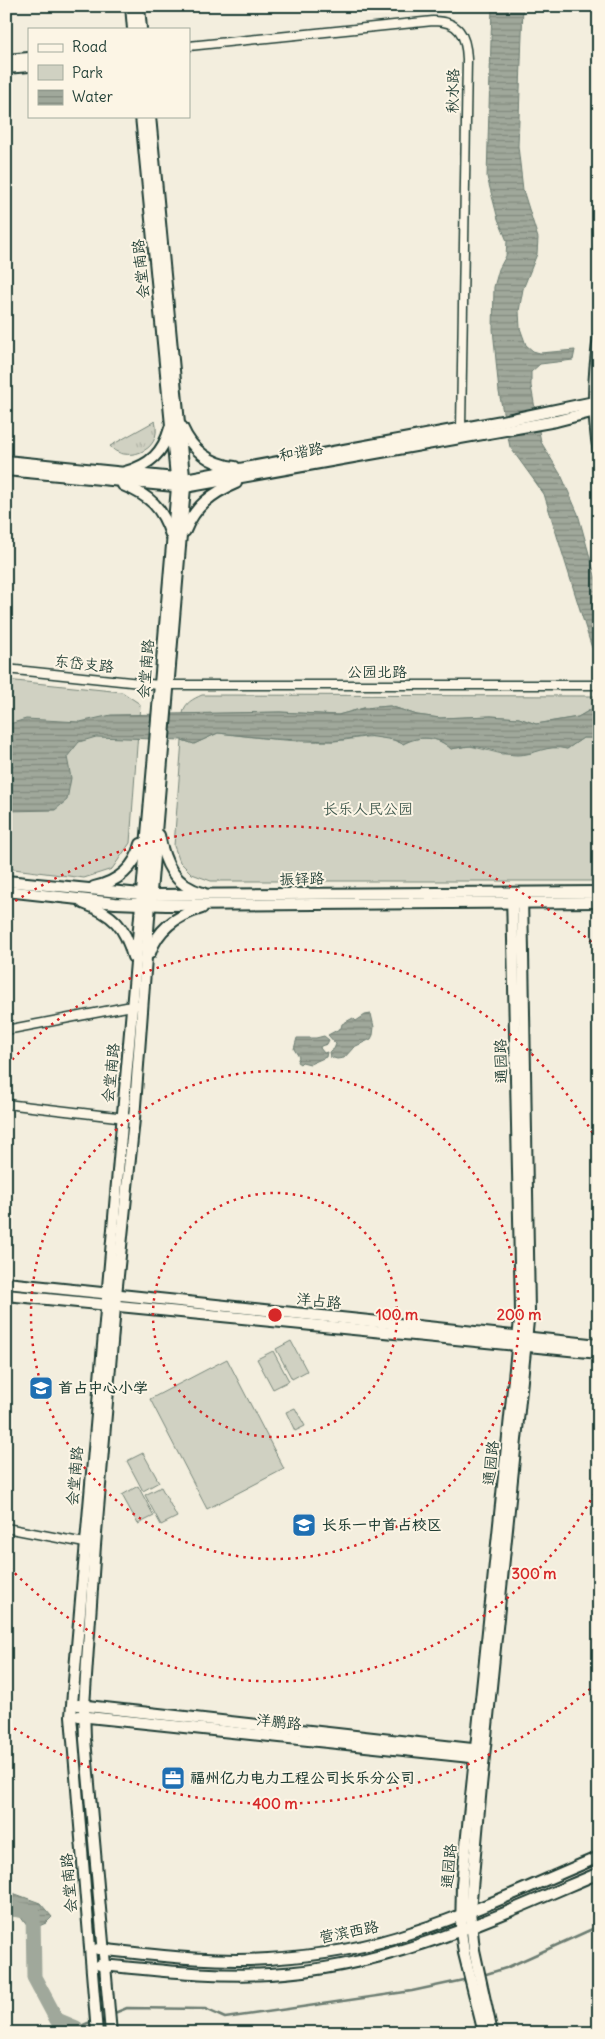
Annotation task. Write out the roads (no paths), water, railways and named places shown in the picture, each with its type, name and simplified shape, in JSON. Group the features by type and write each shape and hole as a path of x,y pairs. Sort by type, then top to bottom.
{"main road":[{"path":"131,6 133,28"},
{"path":"139,6 141,28"},
{"path":"6,60 28,58"},
{"path":"6,68 28,66"},
{"name":"会堂南路","path":"141,118 176,423"},
{"name":"会堂南路","path":"97,2032 71,1716 89,1544 111,1294 122,1117 135,967 145,900 181,483 150,118"},
{"path":"599,336 594,376 599,453"},
{"name":"和谐路","path":"6,470 181,483 503,426 596,407"},
{"path":"117,478 145,465 157,456 176,423 203,456 223,465 253,471"},
{"name":"和谐路","path":"253,471 461,428 503,426"},
{"name":"和谐路","path":"6,462 117,478"},
{"path":"176,541 192,516 209,497 253,471"},
{"path":"117,478 154,502 164,515 176,541"},
{"path":"75,888 92,888 103,885 122,875 137,857 152,824"},
{"path":"152,824 174,876 196,891 214,900"},
{"name":"振铎路","path":"6,881 75,888 145,900"},
{"name":"振铎路","path":"6,892 68,898 145,900 517,897 599,892"},
{"name":"振铎路","path":"517,897 599,902"},
{"name":"通园路","path":"492,2033 472,1963 466,1929 462,1884 480,1754 523,1341 521,1310 517,897"},
{"path":"68,898 102,911 115,921 125,934 135,967"},
{"name":"会堂南路","path":"111,1294 134,1119 144,1004 146,966 145,900"},
{"path":"146,966 155,941 168,924 214,900"},
{"name":"洋占路","path":"6,1283 523,1341 599,1353"},
{"name":"洋占路","path":"6,1295 523,1341 599,1345"},
{"name":"会堂南路","path":"89,1544 84,1717 111,2030"},
{"path":"72,1704 480,1754"},
{"name":"洋鹏路","path":"71,1716 480,1754"},
{"name":"营滨西路","path":"90,1948 183,1958 225,1960 295,1957 377,1943 412,1933 466,1913 599,1857"},
{"name":"营滨西路","path":"92,1964 199,1974 273,1974 327,1967 406,1950 466,1929 599,1873"},
{"name":"通园路","path":"478,1989 484,2033"}],"street":[{"name":"秋水路","path":"190,46 433,21 447,22 460,31 465,42 467,59 461,428"},
{"name":"东岱支路","path":"6,670 164,685"},
{"name":"公园北路","path":"164,685 596,685"},
{"path":"6,1030 144,1004"},
{"path":"6,1104 134,1119"},
{"path":"6,1528 89,1544"}],"water":[{"path":"492,6 523,6 518,146 523,190 538,238 537,254 523,289 519,311 520,328 526,345 533,351 540,353 575,350 573,360 540,364 531,372 531,386 541,442 562,477 578,514 599,590 599,664 591,645 544,494 510,447 499,392 493,329 494,287 499,269 506,256 507,241 498,219 487,177"},
{"path":"599,696 599,738 583,738 567,749 553,748 524,755 505,754 471,746 451,749 440,741 428,738 415,739 403,744 394,740 368,736 333,741 274,739 218,733 194,744 182,740 96,737 79,742 67,757 71,778 67,800 55,810 6,811 6,725 26,719 80,722 111,715 280,712 338,715 364,708 390,706 417,715 440,718 491,716 519,718 536,724 578,717 597,706"},
{"path":"371,1014 374,1027 371,1039 354,1047 344,1058 330,1057 329,1052 334,1049 336,1044 328,1035 341,1028 342,1024 353,1018 356,1021 365,1015"},
{"path":"324,1036 329,1040 327,1044 320,1048 324,1053 327,1052 326,1057 310,1064 302,1062 300,1064 297,1062 299,1057 294,1049 297,1038"},
{"path":"10,1892 40,1903 52,1917 46,1923 30,1930 20,1916 6,1913 6,1893"}],"waterway":[{"path":"6,1908 33,1912 34,1977 57,2020 76,2028"},
{"path":"483,1975 506,1968 599,1926"},
{"path":"112,2014 127,2008 205,2009 225,2018 412,1991 468,1979"},
{"path":"76,2028 93,2021"}],"place":[{"name":"首占中心小学","path":"41,1388"},
{"name":"长乐一中首占校区","path":"304,1525"},
{"name":"福州亿力电力工程公司长乐分公司","path":"173,1778"}],"park label":[{"name":"长乐人民公园","path":"368,809"}]}
